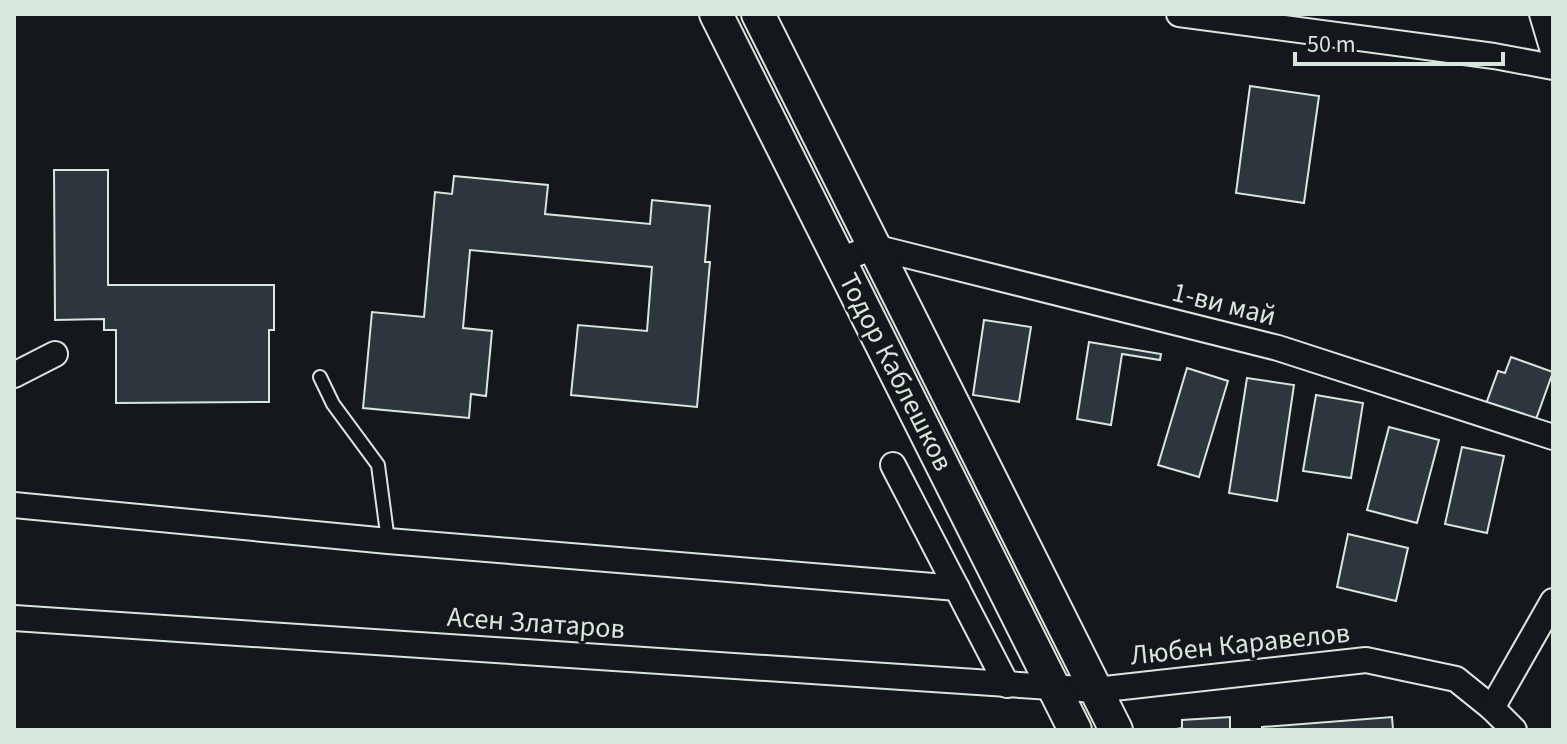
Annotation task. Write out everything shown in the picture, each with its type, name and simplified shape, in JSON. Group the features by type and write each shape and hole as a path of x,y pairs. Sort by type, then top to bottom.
{"street":[{"name":"Тодор Каблешков","path":"716,14 1075,730"},
{"name":"Тодор Каблешков","path":"758,14 1116,730"},
{"path":"1179,14 1494,56 1553,67"},
{"path":"1542,14 1553,51"},
{"path":"840,260 874,247"},
{"name":"1-ви май","path":"874,247 1278,348 1553,437"},
{"path":"14,375 55,354"},
{"path":"893,465 1007,685"},
{"path":"14,505 388,541 957,588"},
{"path":"1492,708 1553,601"},
{"name":"Асен Златаров","path":"14,618 1054,688"},
{"name":"Любен Каравелов","path":"1054,688 1096,690 1366,660 1456,679 1514,730"}],"lane":[{"path":"320,377 333,404 378,465 388,541"}],"building":[{"path":"1250,86 1319,96 1304,203 1236,193"},
{"path":"54,170 108,170 108,285 274,285 274,330 269,330 269,402 116,403 116,330 104,330 104,319 55,320"},
{"path":"454,176 548,185 545,214 650,224 652,200 710,206 705,262 710,262 697,407 571,395 578,325 647,331 652,267 470,250 463,328 492,331 486,396 471,394 469,418 363,408 372,312 424,317 435,192 452,194"},
{"path":"984,320 1031,327 1019,402 973,395"},
{"path":"1089,342 1161,354 1160,360 1122,354 1111,425 1077,419"},
{"path":"1511,357 1553,372 1535,422 1486,404 1498,371 1505,373"},
{"path":"1187,368 1228,381 1199,477 1158,465"},
{"path":"1247,378 1294,385 1277,501 1229,493"},
{"path":"1316,395 1363,403 1351,478 1303,471"},
{"path":"1389,427 1439,440 1417,523 1367,510"},
{"path":"1462,447 1504,456 1487,533 1445,524"},
{"path":"1348,534 1408,548 1396,601 1337,587"},
{"path":"1230,717 1230,730 1171,730 1182,728 1182,720"},
{"path":"1392,717 1393,730 1262,730 1262,727"}]}
